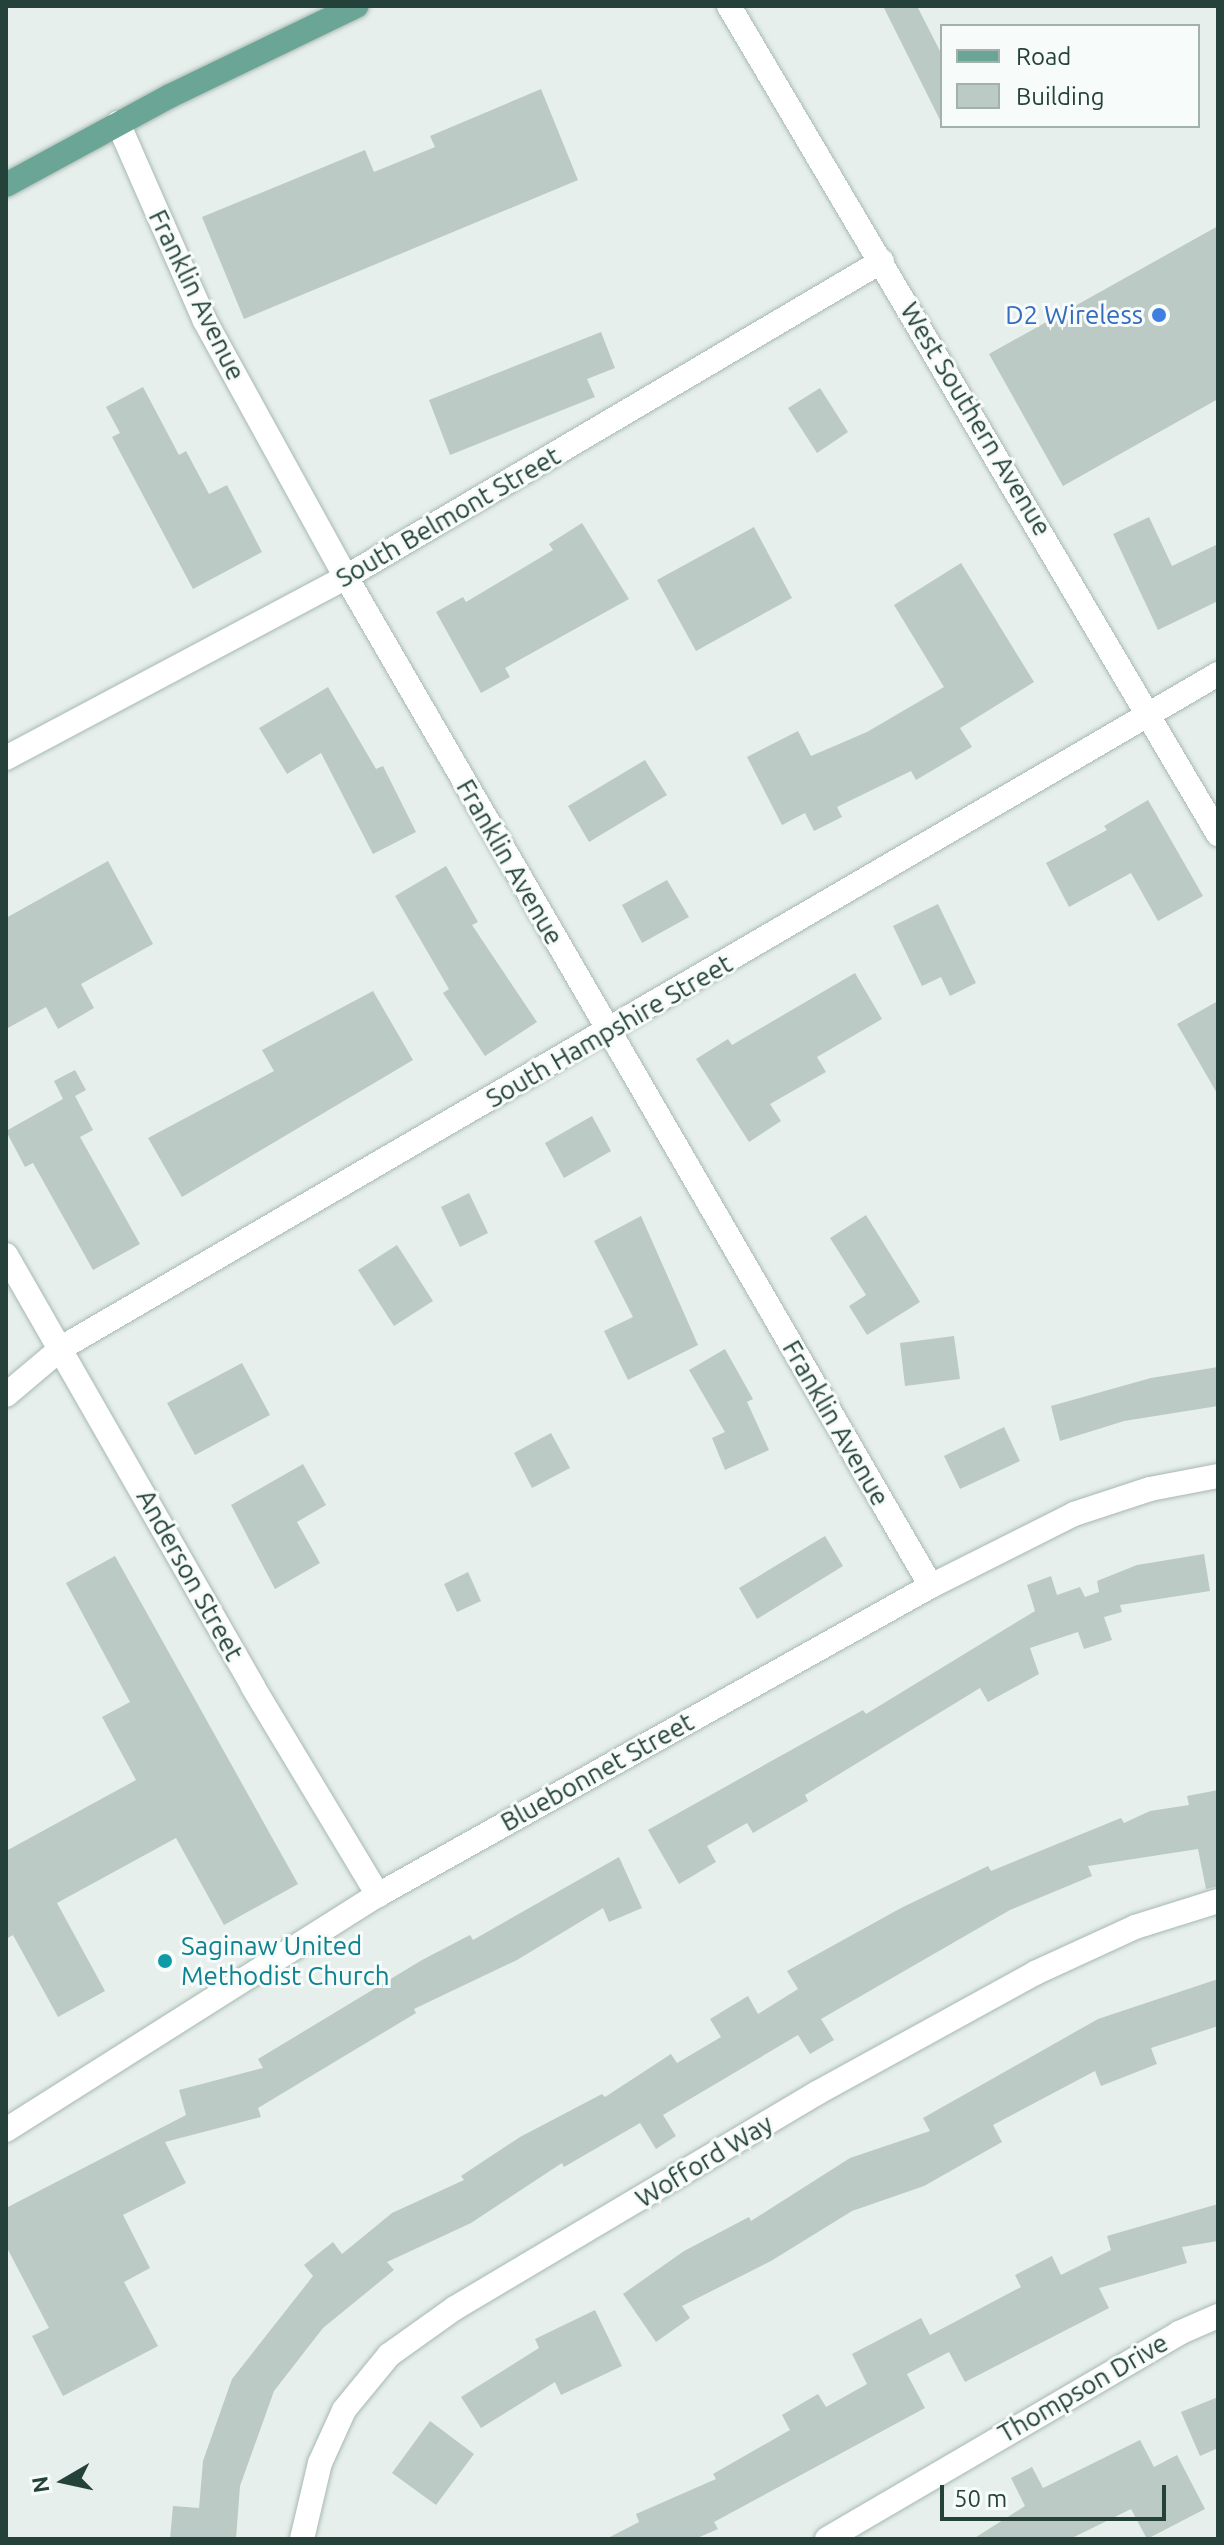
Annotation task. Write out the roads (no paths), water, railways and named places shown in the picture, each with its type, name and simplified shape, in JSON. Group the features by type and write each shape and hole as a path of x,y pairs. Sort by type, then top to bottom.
{"main road":[{"path":"6,185 118,123 356,6"}],"street":[{"name":"West Southern Avenue","path":"729,6 1218,834"},
{"name":"Franklin Avenue","path":"118,123 205,321 346,577 931,1586"},
{"name":"South Belmont Street","path":"6,758 346,577 882,261"},
{"name":"South Hampshire Street","path":"6,1395 63,1347 608,1033 1218,674"},
{"name":"Anderson Street","path":"6,1255 63,1347 253,1687 378,1895"},
{"name":"Bluebonnet Street","path":"6,2130 378,1895 931,1586 1074,1514 1150,1489 1218,1476"},
{"name":"Wofford Way","path":"302,2539 320,2463 344,2410 389,2355 455,2308 817,2093 1035,1973 1135,1927 1218,1901"},
{"name":"Thompson Drive","path":"827,2539 1167,2339 1218,2316"}],"place":[{"name":"D2 Wireless","path":"1159,315"},
{"name":"Saginaw United Methodist Church","path":"165,1961"}]}
